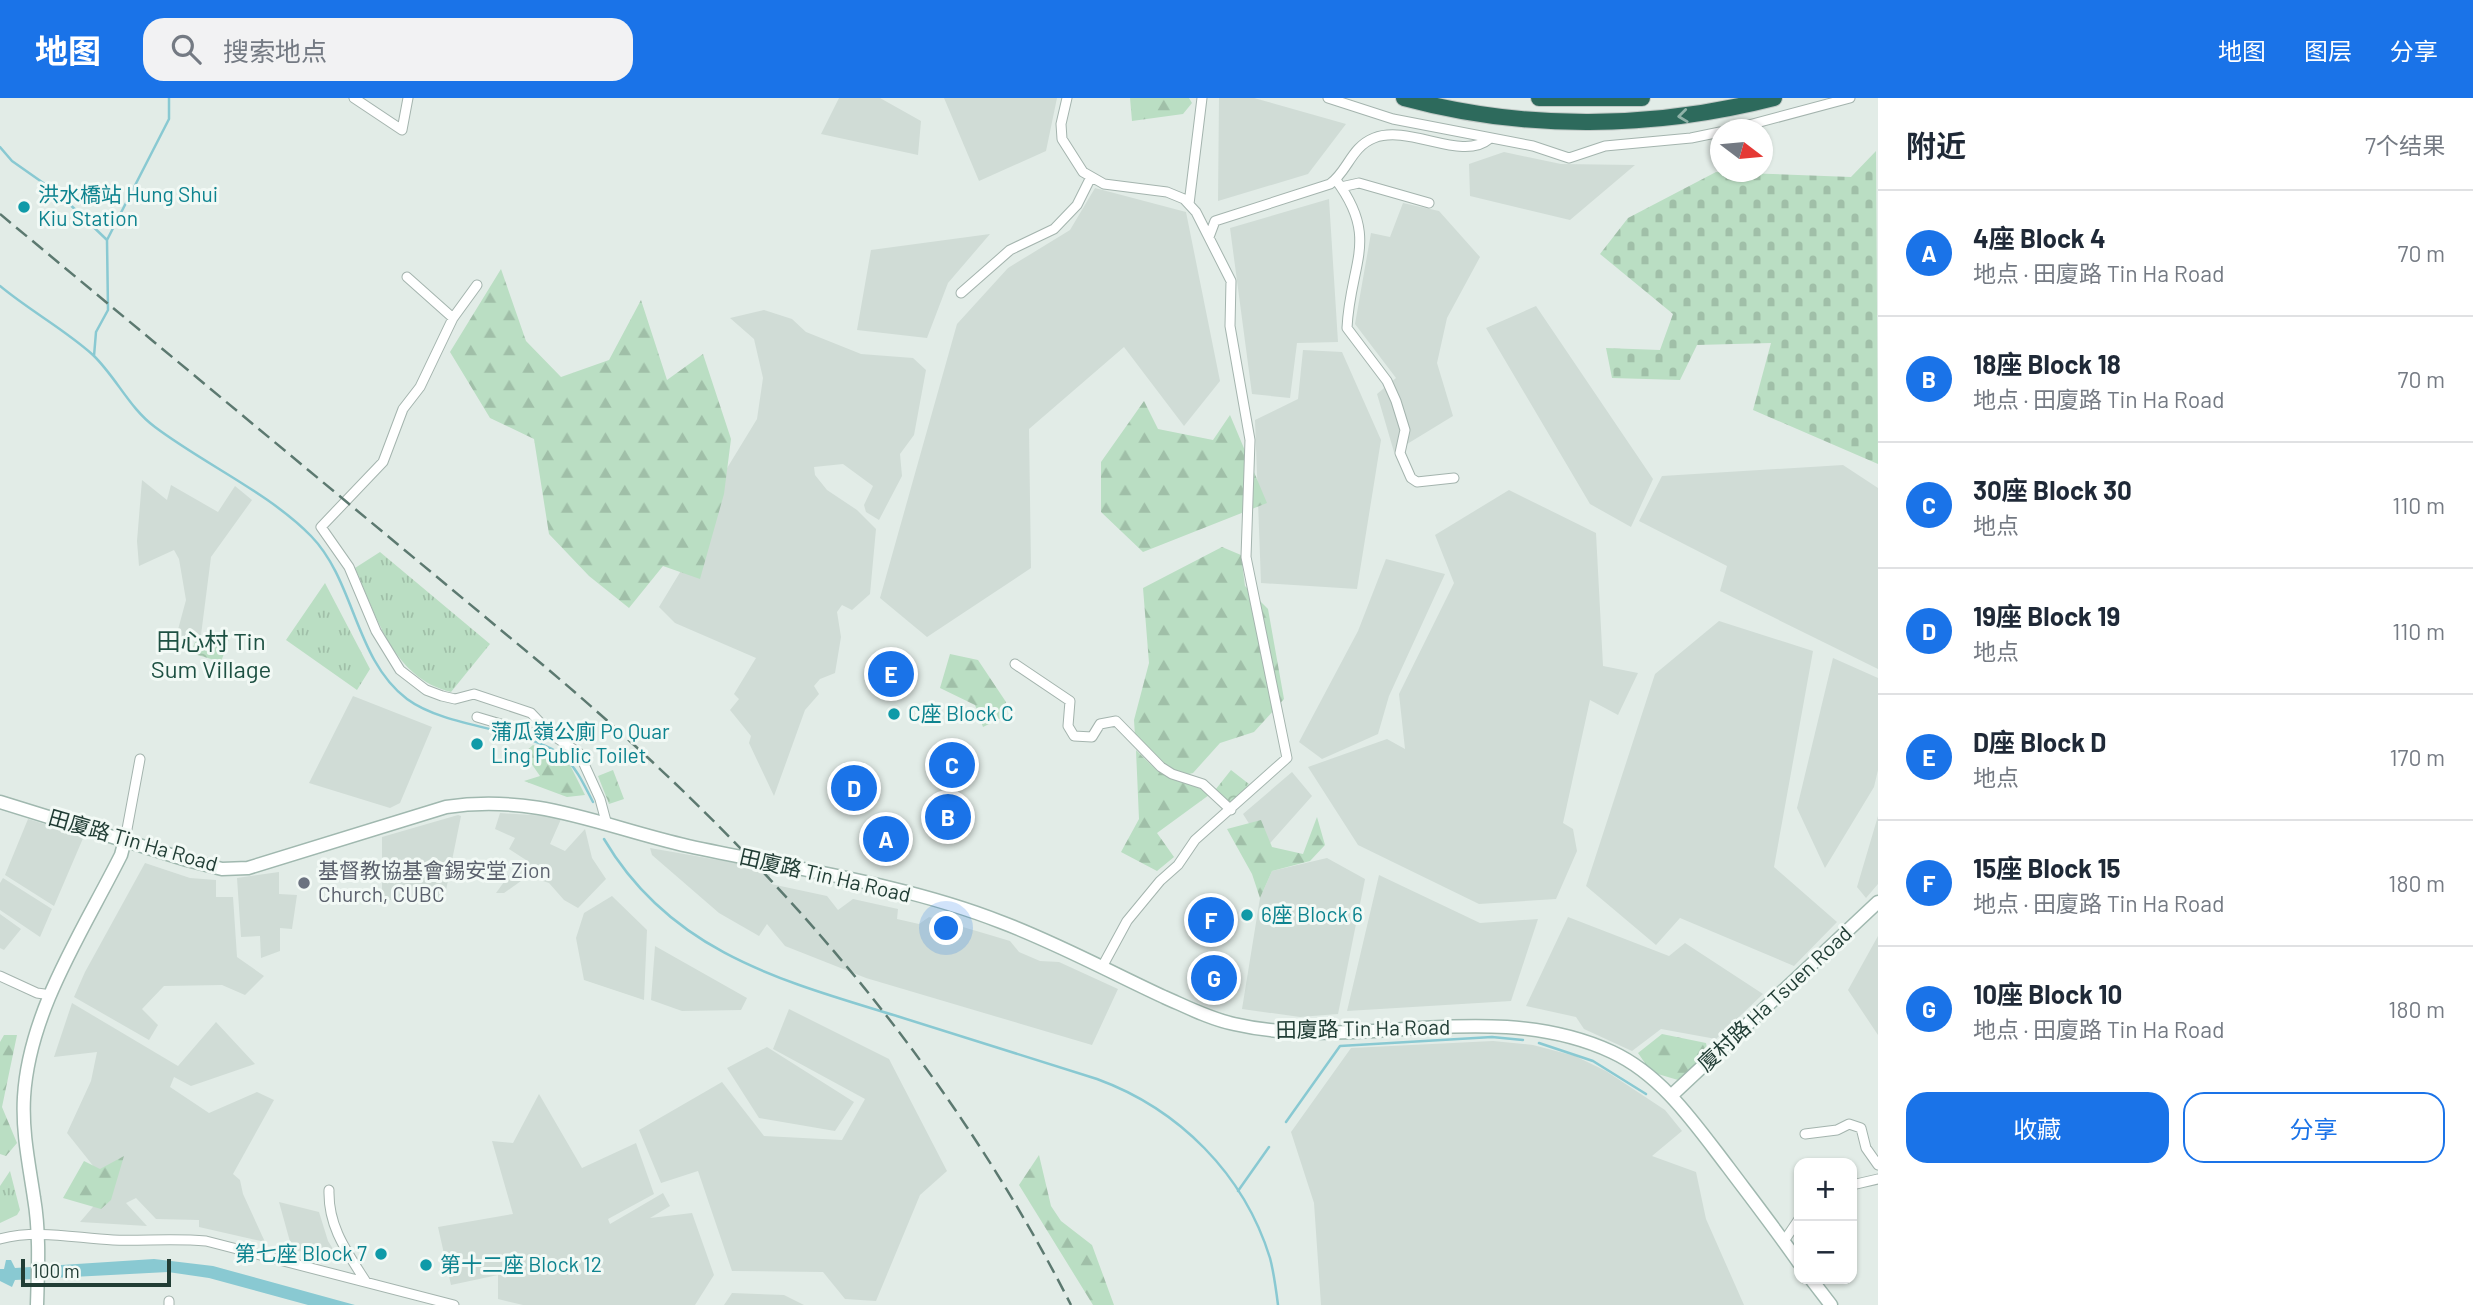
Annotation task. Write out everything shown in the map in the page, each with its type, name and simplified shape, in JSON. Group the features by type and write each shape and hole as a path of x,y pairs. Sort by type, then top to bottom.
{"highway":[{"path":"1404,98 1489,115 1595,122 1704,113 1774,98"},
{"path":"1539,98 1642,98"}],"street":[{"path":"353,98 402,130 408,98"},
{"path":"1068,98 1061,124 1062,139 1090,179 1104,184 1167,192 1189,204 1231,281 1230,326 1250,440 1246,557 1287,758 1195,840 1178,865 1143,901 1113,943 1102,967"},
{"path":"1189,204 1202,98"},
{"path":"1328,98 1393,119 1533,146 1569,158 1605,146 1710,134"},
{"path":"1771,119 1850,98"},
{"path":"1338,184 1352,154 1371,139 1390,134 1460,146 1483,145 1489,139"},
{"path":"961,293 1010,250 1054,229 1077,205 1090,179"},
{"path":"1209,237 1215,221 1338,184 1359,183 1429,203"},
{"path":"1338,184 1350,199 1362,232 1347,328 1387,382 1396,401 1405,430 1400,453 1411,478 1417,482 1454,478"},
{"path":"407,277 453,318"},
{"path":"477,285 453,318 420,387 402,409 383,463 321,527 349,568 376,631 400,670 426,691 455,699 474,694 531,713 551,734 579,754 587,766 602,823"},
{"path":"1016,664 1070,701 1068,726 1074,736 1091,737 1100,724 1115,721 1161,767 1172,774 1203,784 1231,810"},
{"path":"477,717 534,734 551,734"},
{"path":"37,1305 37,1233 25,1153 24,1096 30,1061 51,995 121,855 140,759"},
{"name":"田廈路 Tin Ha Road","path":"0,802 212,867 239,869 271,862 446,807 498,803 574,813 602,823 967,910 1002,922 1224,1022 1273,1031 1513,1025 1548,1030 1616,1054 1672,1095 1794,1256"},
{"name":"廈村路 Ha Tsuen Road","path":"1672,1095 1878,902"},
{"path":"0,976 37,993 51,995"},
{"path":"1805,1134 1837,1130 1849,1124 1861,1128 1866,1148 1878,1165"},
{"path":"1857,1184 1878,1179"},
{"path":"329,1189 330,1213 337,1236 366,1282"},
{"path":"1784,1241 1798,1221"},
{"path":"0,1239 37,1233 116,1240 181,1238 206,1241 454,1305"},
{"path":"1815,1284 1831,1305"}],"shaded area":[{"path":"839,98 880,98 921,121 918,155 821,134"},
{"path":"944,98 1057,98 1046,151 979,181"},
{"path":"1219,98 1254,98 1346,124 1308,174 1218,201"},
{"path":"1504,152 1561,164 1635,165 1570,220 1470,196 1469,164"},
{"path":"1095,188 1186,212 1220,381 1184,426 1124,347 1029,429 1031,568 927,637 880,598 957,324 1008,268 1070,230"},
{"path":"1329,199 1338,342 1297,343 1290,398 1252,394 1230,228"},
{"path":"1403,203 1439,211 1480,257 1447,318 1437,363 1453,416 1394,452 1377,394 1396,378 1355,324 1371,233 1390,237"},
{"path":"990,234 948,283 927,338 857,330 871,250"},
{"path":"1536,306 1653,479 1631,527 1590,504 1486,328"},
{"path":"764,310 792,319 806,332 861,354 913,358 926,370 914,435 900,454 902,476 879,520 866,512 864,505 873,486 843,464 814,467 815,475 827,490 857,510 876,529 870,594 852,610 842,605 837,612 841,637 835,673 820,679 814,686 819,694 805,710 774,796 749,743 751,736 730,710 739,699 734,694 756,658 675,623 659,607 682,569 685,537 757,419 763,378 754,339 730,318"},
{"path":"1303,350 1342,352 1381,440 1357,589 1261,583 1255,420 1298,399"},
{"path":"1843,465 1878,488 1878,669 1720,591 1727,566 1639,521 1662,476"},
{"path":"142,480 167,500 171,485 218,512 235,486 252,500 211,557 201,635 176,637 186,600 179,559 174,550 139,566 137,541"},
{"path":"1509,490 1596,533 1603,666 1638,673 1618,715 1590,700 1563,823 1573,829 1577,851 1556,899 1479,904 1358,845 1308,767 1387,739 1405,749 1399,694 1454,583 1435,535"},
{"path":"1386,559 1445,574 1389,696 1378,734 1322,759 1299,742 1358,631"},
{"path":"1719,621 1813,651 1774,867 1837,922 1794,966 1680,918 1656,945 1586,886 1655,674"},
{"path":"1833,658 1878,678 1878,770 1874,787 1825,868 1797,808"},
{"path":"353,696 432,727 400,803 390,808 309,783"},
{"path":"1292,772 1312,796 1265,849 1243,814"},
{"path":"500,813 562,817 550,844 565,851 585,829 592,858 606,879 578,908 564,900 549,883 528,876 504,893 496,893 509,875 515,878 526,860 509,849 515,838 495,829"},
{"path":"461,816 444,900 382,900 382,837"},
{"path":"1878,816 1878,884 1866,898 1857,887"},
{"path":"28,819 84,836 54,906 5,875"},
{"path":"650,848 769,869 771,884 827,896 838,910 853,899 898,909 897,919 919,924 929,917 1010,941 1019,952 1040,961 1059,962 1118,989 1092,1045 866,978 785,946 767,924 759,936 719,913 652,855"},
{"path":"1327,858 1365,879 1338,1014 1300,1017 1242,1009 1260,898 1272,871"},
{"path":"145,863 190,878 216,880 216,897 233,897 237,957 264,976 245,995 222,985 164,986 142,1009 158,1025 149,1040 74,997"},
{"path":"279,872 279,894 297,895 292,929 280,928 280,951 261,958 260,936 241,937 237,878"},
{"path":"1379,875 1480,923 1538,919 1511,1001 1347,1011"},
{"path":"3,878 52,909 40,937 0,910 0,883"},
{"path":"612,896 647,930 644,1000 584,980 576,938 584,913"},
{"path":"0,914 21,929 4,950 0,948"},
{"path":"1568,917 1669,956 1685,943 1763,994 1716,1039 1661,1029 1632,1051 1584,1029 1576,1017 1526,1006"},
{"path":"1878,936 1878,1035 1848,990"},
{"path":"655,946 747,998 741,1010 682,1011 651,1000"},
{"path":"72,1003 178,1066 216,1022 255,1064 191,1086 174,1077 170,1087 209,1113 257,1092 274,1100 233,1174 240,1180 243,1194 265,1242 199,1227 199,1220 156,1219 136,1198 126,1203 147,1226 80,1222 110,1187 67,1133 91,1081 97,1052 54,1057"},
{"path":"789,1009 889,1059 947,1171 920,1195 876,1301 845,1299 823,1272 732,1271 698,1171 661,1183 639,1130 722,1082 764,1136 842,1140 865,1099 773,1049"},
{"path":"1493,1041 1533,1045 1575,1056 1606,1071 1665,1110 1682,1131 1652,1156 1696,1172 1706,1219 1744,1305 1321,1305 1314,1203 1291,1132 1351,1048"},
{"path":"767,1047 854,1102 835,1131 759,1118 727,1068"},
{"path":"539,1094 582,1168 636,1143 654,1194 608,1219 610,1224 663,1193 670,1206 650,1218 692,1213 714,1275 695,1305 523,1305 498,1299 498,1275 451,1285 438,1227 513,1214 492,1141 513,1143"},
{"path":"279,1202 319,1212 328,1241 341,1262 292,1249"},
{"path":"732,1293 784,1295 804,1305 724,1305"}],"green space":[{"path":"1130,98 1189,98 1192,103 1183,114 1132,121"},
{"path":"1876,151 1878,464 1753,410 1771,343 1697,345 1680,380 1612,378 1606,348 1660,350 1673,314 1600,254 1628,218 1710,175 1710,182 1773,182 1773,174 1851,177"},
{"path":"501,269 526,341 561,377 609,360 641,300 667,380 703,354 731,439 724,494 700,579 663,566 629,608 589,576 549,534 534,439 490,418 450,352"},
{"path":"1144,401 1158,429 1213,440 1230,415 1267,503 1143,552 1101,512 1101,462"},
{"path":"1222,547 1241,555 1245,586 1268,609 1284,699 1254,732 1220,743 1193,773 1185,775 1163,764 1135,736 1134,720 1149,663 1143,588"},
{"path":"380,552 490,644 451,692 431,685 415,674 401,660 380,625 355,568"},
{"path":"325,583 370,669 357,690 286,640"},
{"path":"231,633 221,662 191,653 195,642 218,640"},
{"path":"950,654 978,660 1006,702 1001,718 983,727 975,705 940,688"},
{"path":"533,745 568,761 585,795 567,797 524,781 540,776 524,753"},
{"path":"1136,750 1162,773 1209,795 1157,833 1174,857 1157,871 1121,852 1139,819"},
{"path":"613,770 624,799 609,804 598,776"},
{"path":"1231,770 1249,784 1230,808 1212,794"},
{"path":"1317,817 1325,845 1310,861 1272,871 1260,898 1252,874 1227,829 1261,820 1272,847 1303,854"},
{"path":"1662,1034 1706,1043 1708,1053 1678,1080 1651,1072 1638,1053"},
{"path":"4,1035 17,1035 2,1107 17,1143 6,1156 0,1154 0,1042"},
{"path":"1039,1155 1051,1206 1061,1221 1092,1245 1114,1305 1093,1305 1019,1185"},
{"path":"124,1156 111,1200 101,1209 63,1198 84,1161 100,1169"},
{"path":"10,1171 20,1210 17,1215 0,1223 0,1186"}],"water":[{"path":"154,1259 213,1266 355,1305 308,1305 209,1278 168,1272 15,1280 12,1287 0,1281 0,1269 4,1269 6,1260 11,1260 15,1268"}],"waterway":[{"path":"94,356 96,332 108,310 107,240 169,119 169,98"},
{"path":"0,147 12,161 59,194 107,240"},
{"path":"0,286 93,355 146,420 276,506 311,536 326,554 337,575 376,663 390,683 407,699 445,717 512,734 550,748 574,768 593,802"},
{"path":"604,839 631,878 662,910 696,936 733,957 814,990 1097,1079 1155,1108 1204,1148 1244,1199 1270,1258 1278,1305"},
{"path":"1286,1122 1340,1046 1492,1037 1523,1040"},
{"path":"1539,1043 1593,1061 1646,1094"},
{"path":"1238,1191 1269,1147"}],"railway":[{"path":"0,214 543,665 622,734 698,806 771,881 840,958 904,1039 964,1123 1020,1212 1071,1305"}],"place":[{"name":"洪水橋站 Hung Shui Kiu Station","path":"24,207"},
{"name":"D座 Block D","path":"891,674"},
{"name":"C座 Block C","path":"894,714"},
{"name":"蒲瓜嶺公廁 Po Quar Ling Public Toilet","path":"477,744"},
{"name":"30座 Block 30","path":"952,765"},
{"name":"19座 Block 19","path":"854,788"},
{"name":"18座 Block 18","path":"948,817"},
{"name":"4座 Block 4","path":"886,839"},
{"name":"基督教協基會錫安堂 Zion Church, CUBC","path":"304,883"},
{"name":"6座 Block 6","path":"1247,915"},
{"name":"15座 Block 15","path":"1211,920"},
{"name":"10座 Block 10","path":"1214,978"},
{"name":"第七座 Block 7","path":"381,1254"},
{"name":"第十二座 Block 12","path":"426,1265"}],"district":[{"name":"田心村 Tin Sum Village","path":"211,656"}]}
